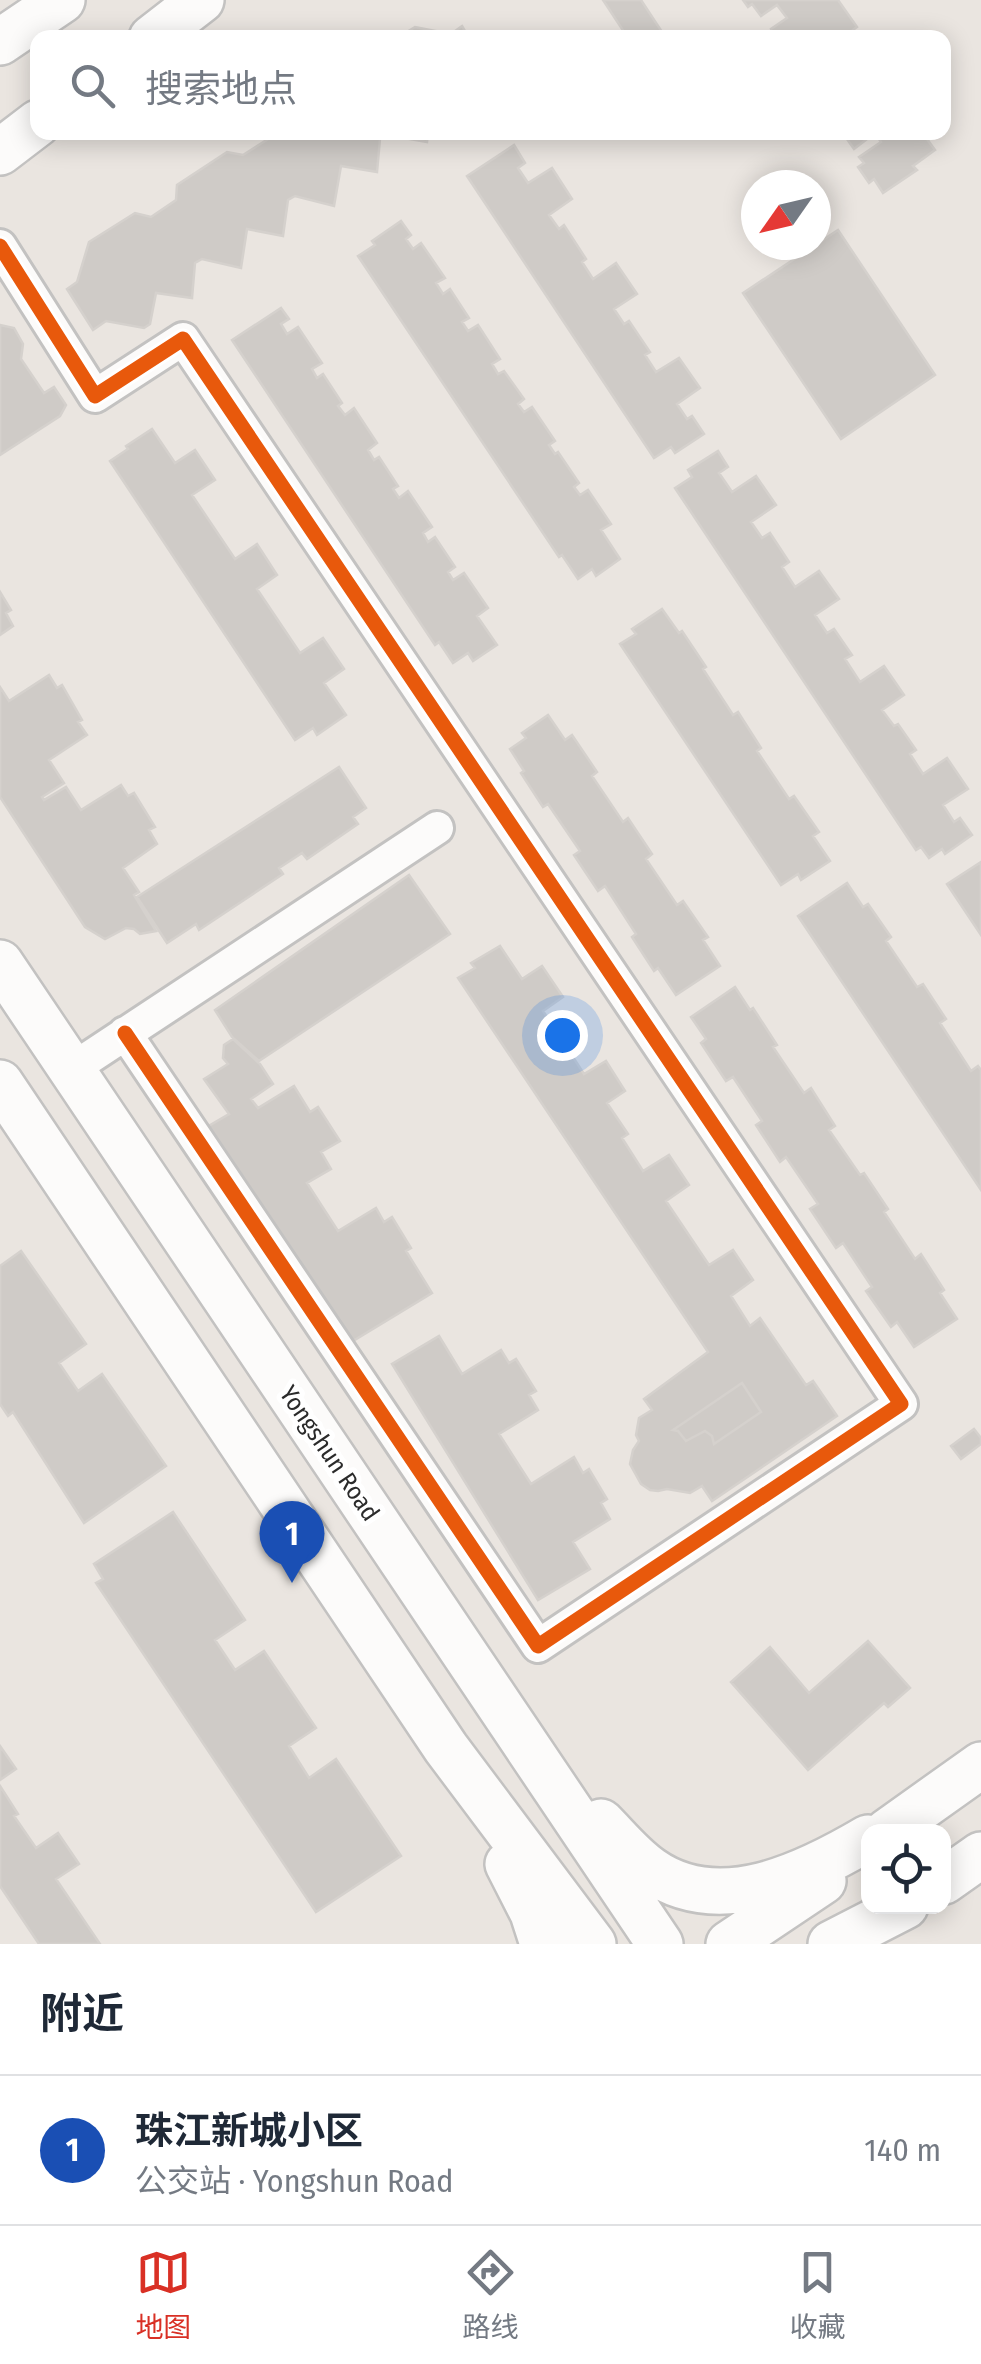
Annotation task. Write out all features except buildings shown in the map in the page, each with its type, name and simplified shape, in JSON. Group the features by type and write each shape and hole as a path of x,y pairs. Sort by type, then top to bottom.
{"main road":[{"path":"0,42 62,0"},
{"path":"162,30 201,0"},
{"path":"0,152 30,130"},
{"name":"Yongshun Road","path":"0,963 660,1944"},
{"path":"4,1097 446,1748 592,1944"},
{"path":"494,1695 626,1849 652,1871 676,1884 732,1891 765,1884 796,1876 861,1842"},
{"path":"446,1748 518,1882 543,1944"},
{"path":"894,1824 981,1765"},
{"path":"730,1944 861,1851"},
{"path":"951,1876 981,1856"},
{"path":"831,1944 892,1914"},
{"path":"864,1944 897,1914"}],"street":[{"path":"0,246 95,396 183,339 900,1404 538,1646 125,1033"},
{"path":"72,1069 436,828"}],"cycle path":[{"path":"0,246 95,396 183,339 901,1404 538,1646 125,1033"}],"place":[{"name":"珠江新城小区","path":"292,1583"}]}
